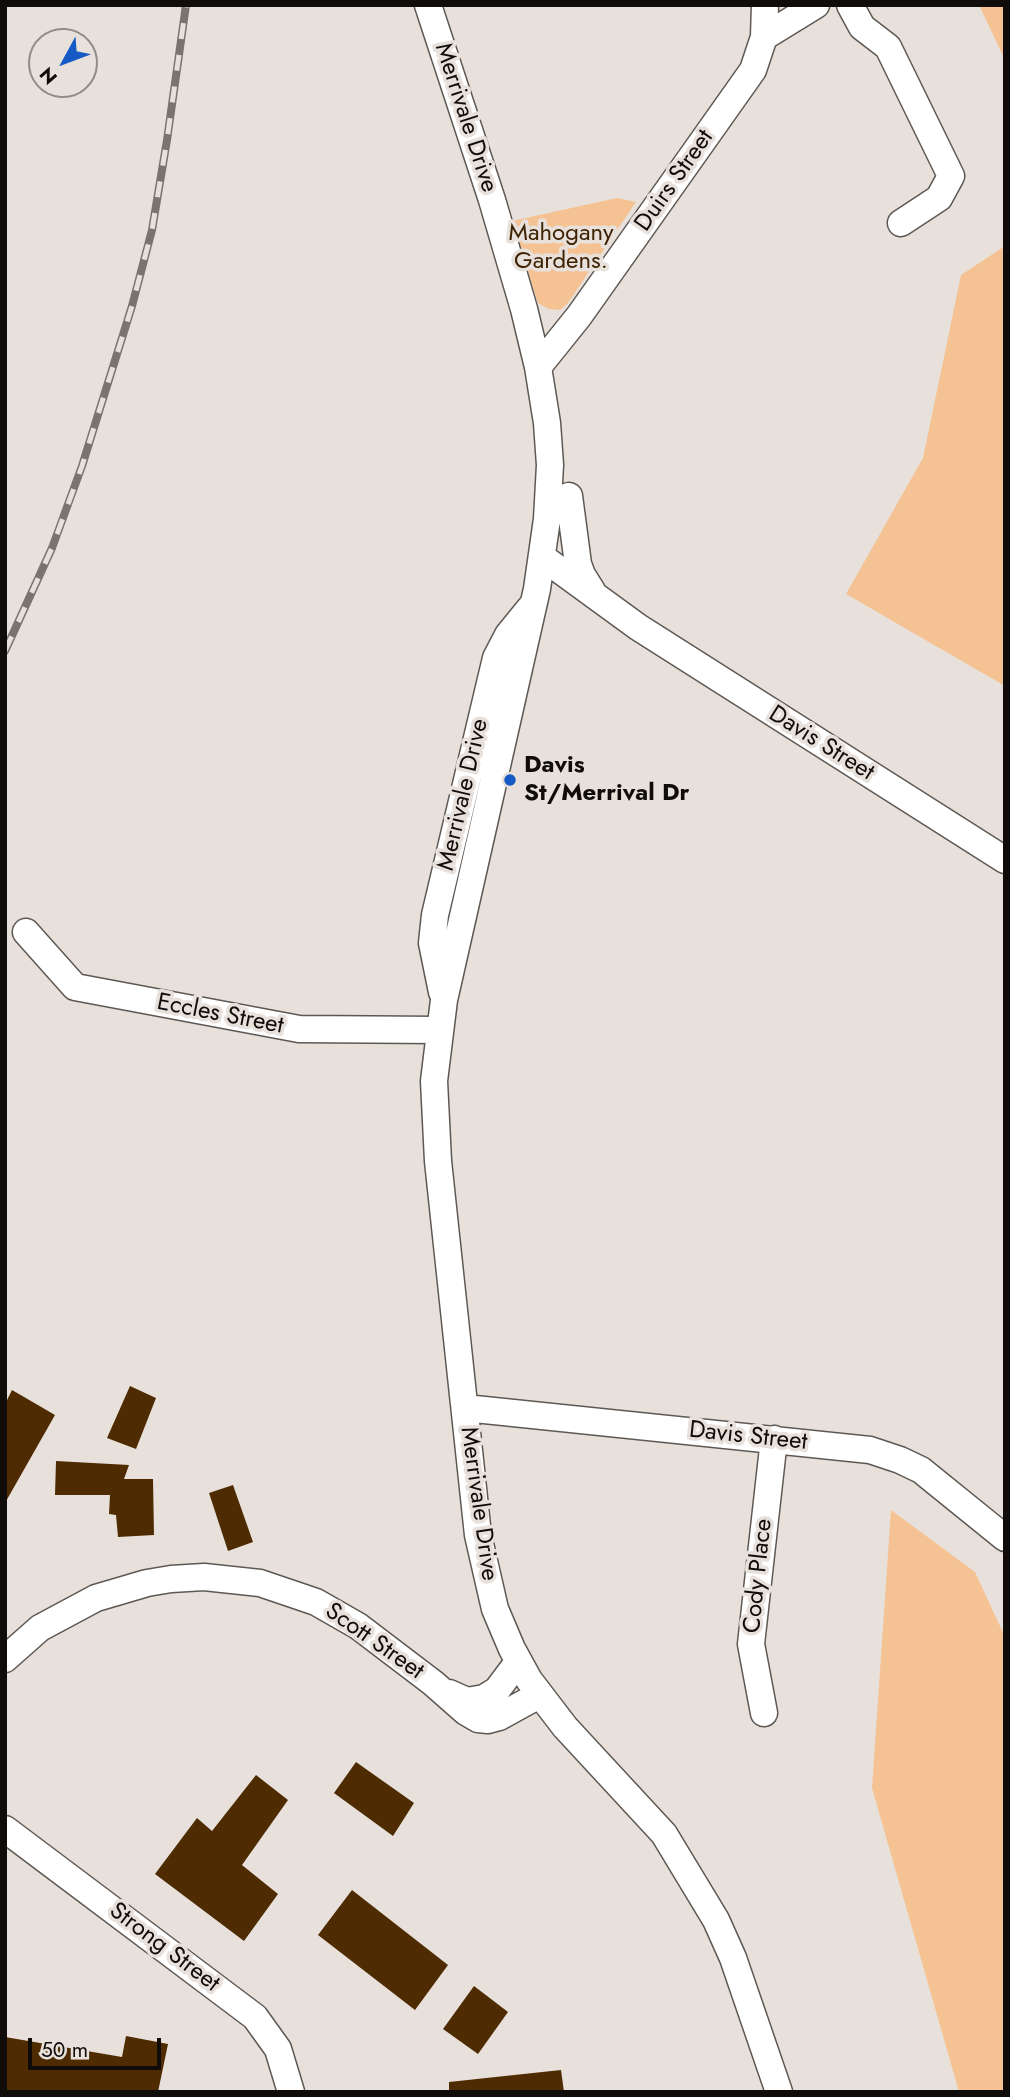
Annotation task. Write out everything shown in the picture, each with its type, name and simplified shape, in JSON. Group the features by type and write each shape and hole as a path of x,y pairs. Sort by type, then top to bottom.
{"street":[{"name":"Merrivale Drive","path":"428,5 492,200 524,309 538,368 547,423 550,465 547,519 536,596 444,1000 434,1081 436,1133 480,1546 495,1609 518,1662 539,1695 565,1727 664,1833 716,1920 733,1958 779,2092"},
{"name":"Duirs Street","path":"538,368 579,316 753,70 764,37 765,5"},
{"path":"764,37 816,5"},
{"path":"850,5 862,27 888,47 951,176 939,198 901,223"},
{"path":"569,496 578,564 582,575 598,598"},
{"name":"Davis Street","path":"542,557 638,627 1005,860"},
{"name":"Davis Street","path":"536,596 563,593 638,627"},
{"name":"Eccles Street","path":"26,932 75,987 299,1029 440,1030"},
{"name":"Davis Street","path":"465,1408 870,1450 900,1460 940,1484 1005,1538"},
{"name":"Cody Place","path":"764,1713 751,1644 774,1439"},
{"name":"Scott Street","path":"5,1659 40,1628 96,1598 171,1578 204,1577 260,1583 316,1602 358,1626 478,1719 488,1720 516,1710 539,1695"},
{"name":"Scott Street","path":"433,1683 458,1698 467,1701 479,1700 497,1690 518,1662"},
{"name":"Strong Street","path":"5,1829 255,2017 278,2049 291,2092"}],"green space":[{"path":"979,5 1005,5 1005,60"},
{"name":"Mahogany Gardens.","path":"617,198 636,202 568,303 560,310 549,309 538,303 512,221"},
{"path":"1005,246 1005,686 846,594 923,458 961,275"},
{"path":"891,1510 975,1572 1005,1637 1005,2092 959,2092 872,1788"}],"building":[{"path":"130,1386 156,1398 136,1449 107,1438"},
{"path":"12,1390 55,1415 5,1503 5,1404"},
{"path":"56,1461 129,1465 124,1479 153,1479 154,1535 118,1537 116,1515 109,1514 110,1495 55,1495"},
{"path":"233,1485 253,1542 228,1551 209,1493"},
{"path":"356,1762 414,1803 393,1836 334,1793"},
{"path":"256,1775 288,1800 242,1865 278,1894 244,1941 155,1874 197,1818 212,1831"},
{"path":"352,1890 448,1965 415,2010 318,1935"},
{"path":"474,1986 508,2012 478,2054 443,2029"},
{"path":"126,2036 168,2044 158,2092 5,2092 5,2037 122,2057"},
{"path":"561,2070 564,2092 449,2092 449,2082"}],"railway":[{"path":"5,651 52,548 82,466 132,306 152,230 186,5"}],"place":[{"name":"Davis St/Merrival Dr","path":"510,780"}]}
